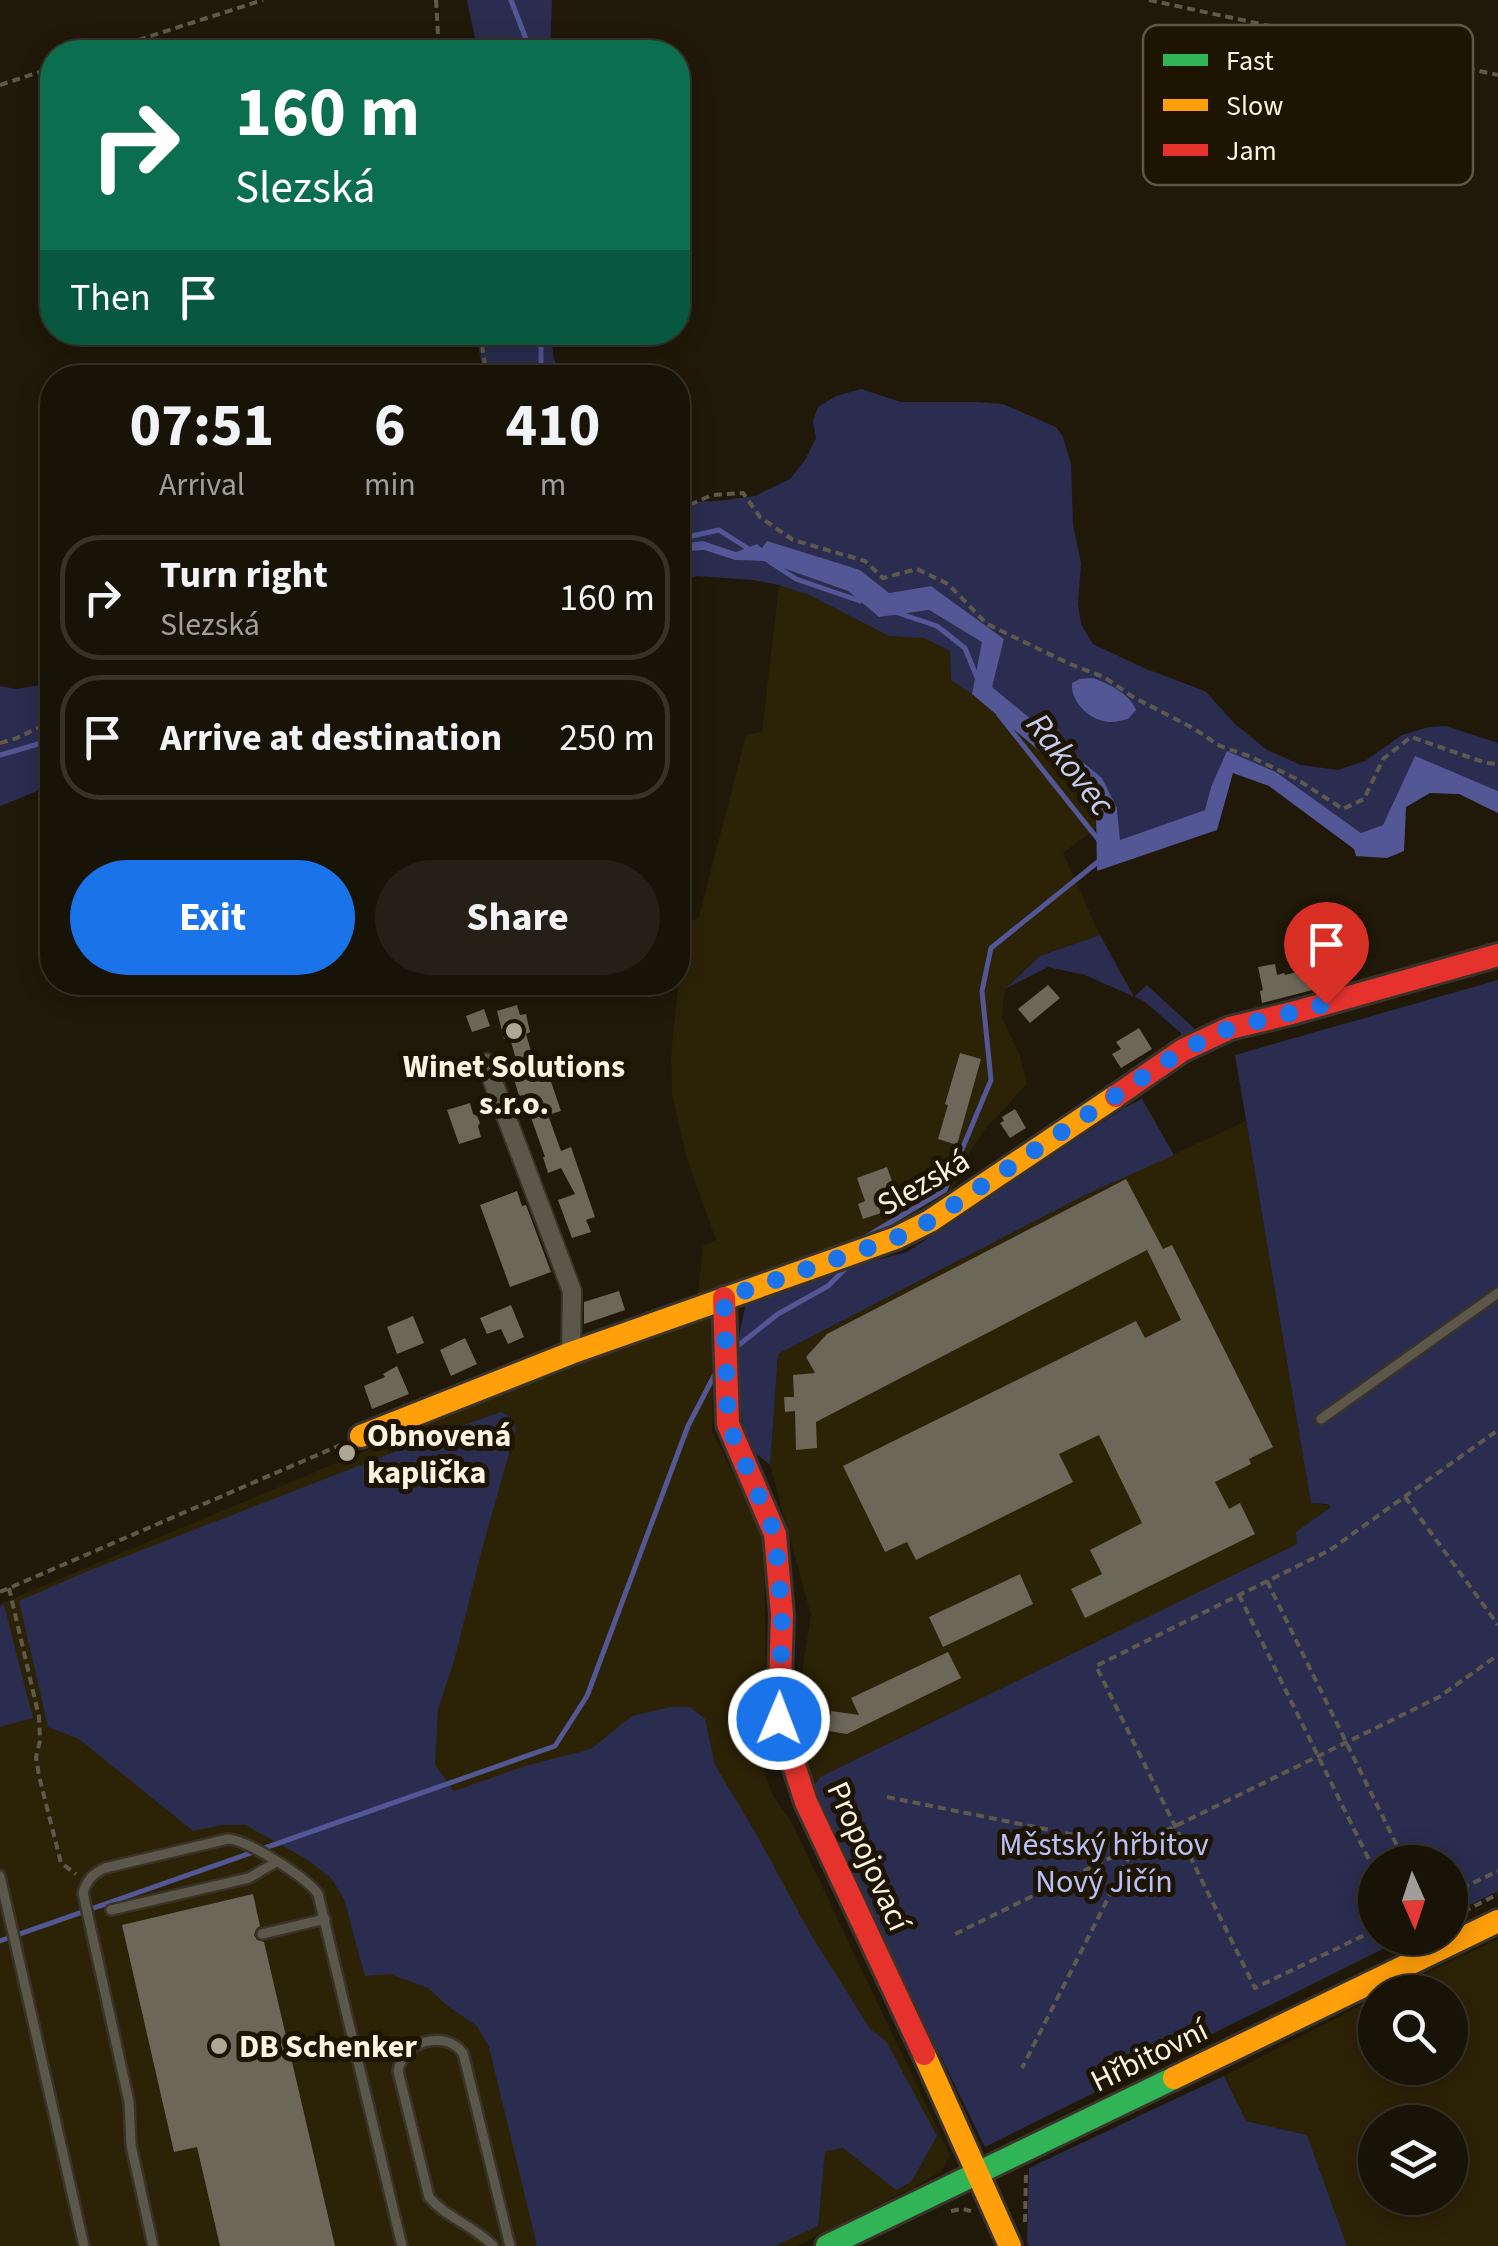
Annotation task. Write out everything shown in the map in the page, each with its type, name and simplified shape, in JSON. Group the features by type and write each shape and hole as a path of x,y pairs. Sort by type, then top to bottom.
{"street":[{"name":"Slezská","path":"361,1436 571,1353 896,1238 930,1221 1183,1050 1230,1028 1498,955"},
{"path":"486,1063 572,1291 571,1353"},
{"name":"Propojovací","path":"724,1298 728,1424 775,1534 782,1615 779,1719 806,1802 979,2173 1018,2238"},
{"name":"Hřbitovní","path":"839,2243 1498,1921"}],"lane":[{"path":"1322,1419 1498,1293"},
{"path":"153,2246 130,2145 129,2102 83,1894 86,1882 105,1868 228,1839 246,1844 313,1887 320,1902 402,2246"},
{"path":"111,1910 249,1878 276,1862"},
{"path":"0,1876 84,2246"},
{"path":"262,1934 325,1919"},
{"path":"493,2246 428,2197 398,2070 400,2058 418,2044 444,2040 456,2044 464,2053 510,2246"}],"path":[{"path":"138,40 263,0"},
{"path":"436,0 438,40"},
{"path":"1149,0 1265,25"},
{"path":"1473,70 1498,75"},
{"path":"0,85 40,72"},
{"path":"690,505 712,495 744,493 760,517 793,540 865,561 883,578 917,569 948,584 988,624 1104,678 1220,746 1295,778 1342,808 1364,800 1383,758 1411,736 1498,764"},
{"path":"0,743 40,727"},
{"path":"1358,1938 1255,1988 1096,1666 1330,1550 1498,1430"},
{"path":"0,1592 361,1436"},
{"path":"1405,1496 1498,1625"},
{"path":"1266,1582 1397,1845"},
{"path":"9,1588 40,1717 36,1757 56,1846 62,1863 86,1882"},
{"path":"1239,1595 1362,1845"},
{"path":"955,1934 1439,1697 1498,1655"},
{"path":"888,1797 1134,1847"},
{"path":"1022,2068 1134,1847"},
{"path":"1468,1885 1498,1870"},
{"path":"1468,1909 1498,1894"},
{"path":"1018,2238 1026,2168 1022,2153"},
{"path":"951,2211 962,2209 982,2217"}],"shaded area":[{"path":"779,585 809,595 889,636 924,638 950,651 952,680 1083,788 1096,813 1097,828 1063,853 1100,935 1040,956 1005,989 1002,1018 1020,1056 1027,1084 986,1128 944,1202 927,1218 697,1300 703,1246 716,1240 686,1156 672,1094 671,1055 677,995 690,995 692,921 699,917 746,735 762,732"},
{"path":"1246,1121 1311,1503 1332,1506 1296,1532 1298,1544 810,1785 796,1712 811,1615 770,1465 778,1354 1083,1196"},
{"path":"718,1303 712,1431 764,1535 764,1772 950,2155 941,2172 797,2246 0,2246 0,1604"},
{"path":"1498,1939 1498,2246 1347,2246 1307,2135 1246,2121 1224,2076 1358,2007 1358,2085 1468,2085 1468,1975 1422,1975"}],"green space":[{"path":"467,0 552,0 550,40 475,40"},
{"path":"478,345 553,345 556,365 482,365"},
{"path":"861,389 901,402 1003,404 1056,427 1071,464 1073,525 1081,563 1078,604 1081,624 1093,644 1205,691 1235,724 1267,750 1301,765 1338,770 1365,761 1402,735 1429,727 1446,726 1498,743 1498,791 1415,757 1383,825 1361,833 1276,772 1228,752 1205,810 1120,840 1117,808 1102,779 991,687 1004,639 931,586 889,593 860,570 757,544 736,552 703,541 690,543 690,502 755,496 790,479 816,438 813,421 818,407 836,396"},
{"path":"690,551 763,561 848,591 879,617 929,610 983,642 972,694 951,680 950,651 924,638 889,636 809,595 779,585 753,580 690,578"},
{"path":"40,685 40,790 0,806 0,686 16,689"},
{"path":"1100,935 1134,996 1085,975 1048,967 1005,989 1040,956"},
{"name":"Městský hřbitov Nový Jičín","path":"1498,980 1498,1891 1468,1906 1468,1845 1358,1845 1358,1955 1371,1955 985,2147 814,1795 814,1786 820,1777 1297,1544 1296,1532 1331,1507 1311,1503 1235,1055"},
{"path":"1147,985 1199,1033 1180,1043 1181,1033 1134,997"},
{"path":"1142,1099 1174,1155 1083,1196 778,1354 770,1465 752,1450 743,1426 735,1355 748,1293 907,1252"},
{"path":"501,1412 513,1418 516,1429 438,1709 435,1765 454,1791 525,1766 591,1749 632,1716 690,1707 705,1719 715,1765 810,1933 870,2029 886,2041 937,2136 911,2182 896,2190 843,2148 825,2151 818,2226 775,2246 537,2246 489,2047 477,2026 428,1988 390,1974 365,1976 344,1899 331,1878 308,1860 245,1825 193,1831 79,1739 48,1727 19,1601"},
{"path":"4,1605 33,1718 0,1727 0,1606"},
{"path":"1224,2076 1246,2121 1307,2135 1347,2246 1029,2246 1029,2168"}],"water":[{"path":"703,541 736,552 757,544 762,548 767,541 860,570 889,593 931,586 1004,639 992,687 1102,778 1117,808 1120,840 1205,810 1227,751 1276,772 1361,833 1383,825 1415,756 1498,791 1498,813 1459,794 1430,793 1406,807 1404,851 1387,858 1356,856 1354,849 1269,786 1233,773 1217,830 1097,871 1096,813 1083,788 972,694 982,642 929,610 879,617 848,591 763,561 690,551 690,543"},
{"path":"1092,678 1129,699 1136,710 1128,719 1103,721 1083,710 1074,697 1072,683"}],"building":[{"path":"1275,964 1277,975 1319,966 1324,987 1262,1003 1258,967"},
{"path":"1048,985 1060,998 1030,1023 1018,1009"},
{"path":"517,1005 520,1015 526,1014 530,1032 526,1034 537,1072 547,1070 561,1111 548,1115 561,1151 571,1147 595,1217 586,1220 591,1232 572,1238 558,1200 575,1194 561,1168 548,1173 523,1095 519,1096 514,1079 521,1077 497,1011"},
{"path":"484,1009 490,1026 472,1032 466,1016"},
{"path":"1139,1028 1152,1049 1121,1068 1112,1054 1121,1049 1116,1042"},
{"path":"960,1053 981,1059 957,1145 938,1139"},
{"path":"470,1103 480,1123 481,1137 459,1144 447,1110"},
{"path":"1015,1109 1026,1128 1010,1138 1000,1123 1004,1121 1002,1117"},
{"path":"887,1167 899,1201 863,1219 858,1204 865,1201 857,1178"},
{"path":"1126,1179 1163,1249 1172,1245 1273,1447 1249,1459 1251,1464 1215,1482 1229,1509 1240,1503 1255,1534 1085,1618 1071,1589 1102,1574 1090,1550 1142,1523 1099,1435 1059,1454 1073,1482 916,1560 907,1542 885,1552 843,1466 1136,1321 1145,1338 1181,1320 1147,1250 816,1422 817,1448 796,1450 795,1411 785,1412 784,1397 794,1397 793,1375 815,1373 806,1357 827,1334"},
{"path":"517,1191 551,1272 510,1287 480,1205"},
{"path":"619,1291 625,1310 584,1324 584,1302"},
{"path":"511,1305 524,1337 508,1344 501,1329 487,1334 480,1318"},
{"path":"413,1316 424,1343 397,1354 387,1327"},
{"path":"465,1338 477,1364 451,1376 440,1350"},
{"path":"397,1366 409,1394 372,1409 364,1386 385,1377 383,1374"},
{"path":"1020,1574 1033,1604 943,1647 929,1617"},
{"path":"948,1652 961,1678 847,1734 817,1729 819,1713 859,1715 851,1698"},
{"name":"DB Schenker","path":"253,1894 260,1926 254,1935 264,1942 335,2246 220,2246 197,2147 174,2152 122,1925"}],"waterway":[{"path":"511,0 526,40"},
{"path":"541,345 541,365"},
{"name":"Rakovec","path":"690,536 719,530 752,551"},
{"name":"Rakovec","path":"770,562 796,579 860,601"},
{"name":"Rakovec","path":"895,612 937,626 965,648 978,680"},
{"name":"Rakovec","path":"999,715 1101,843"},
{"name":"Rakovec","path":"0,755 40,743"},
{"path":"869,1235 945,1190 991,1080 982,991 991,948 1099,861"},
{"path":"735,1348 778,1314 828,1286 847,1267"},
{"path":"0,1941 555,1746 587,1696 688,1426 716,1372"}],"traffic: fast":[{"path":"827,2246 1174,2078"}],"traffic: slow":[{"path":"361,1436 571,1353 896,1238 930,1221 1116,1096"},
{"path":"1174,2078 1498,1921"},
{"path":"924,2054 1010,2246"}],"traffic: jam":[{"path":"1116,1096 1183,1050 1230,1028 1498,955"},
{"path":"724,1298 728,1424 775,1534 782,1615 779,1719 806,1802 924,2054"}],"place":[{"name":"Winet Solutions s.r.o.","path":"514,1031"},
{"name":"Obnovená kaplička","path":"347,1453"},
{"name":"DB Schenker","path":"219,2046"}],"route":[{"path":"779,1719 782,1615 775,1534 728,1424 724,1298 896,1238 930,1221 1183,1050 1230,1028 1326,1004"}]}
